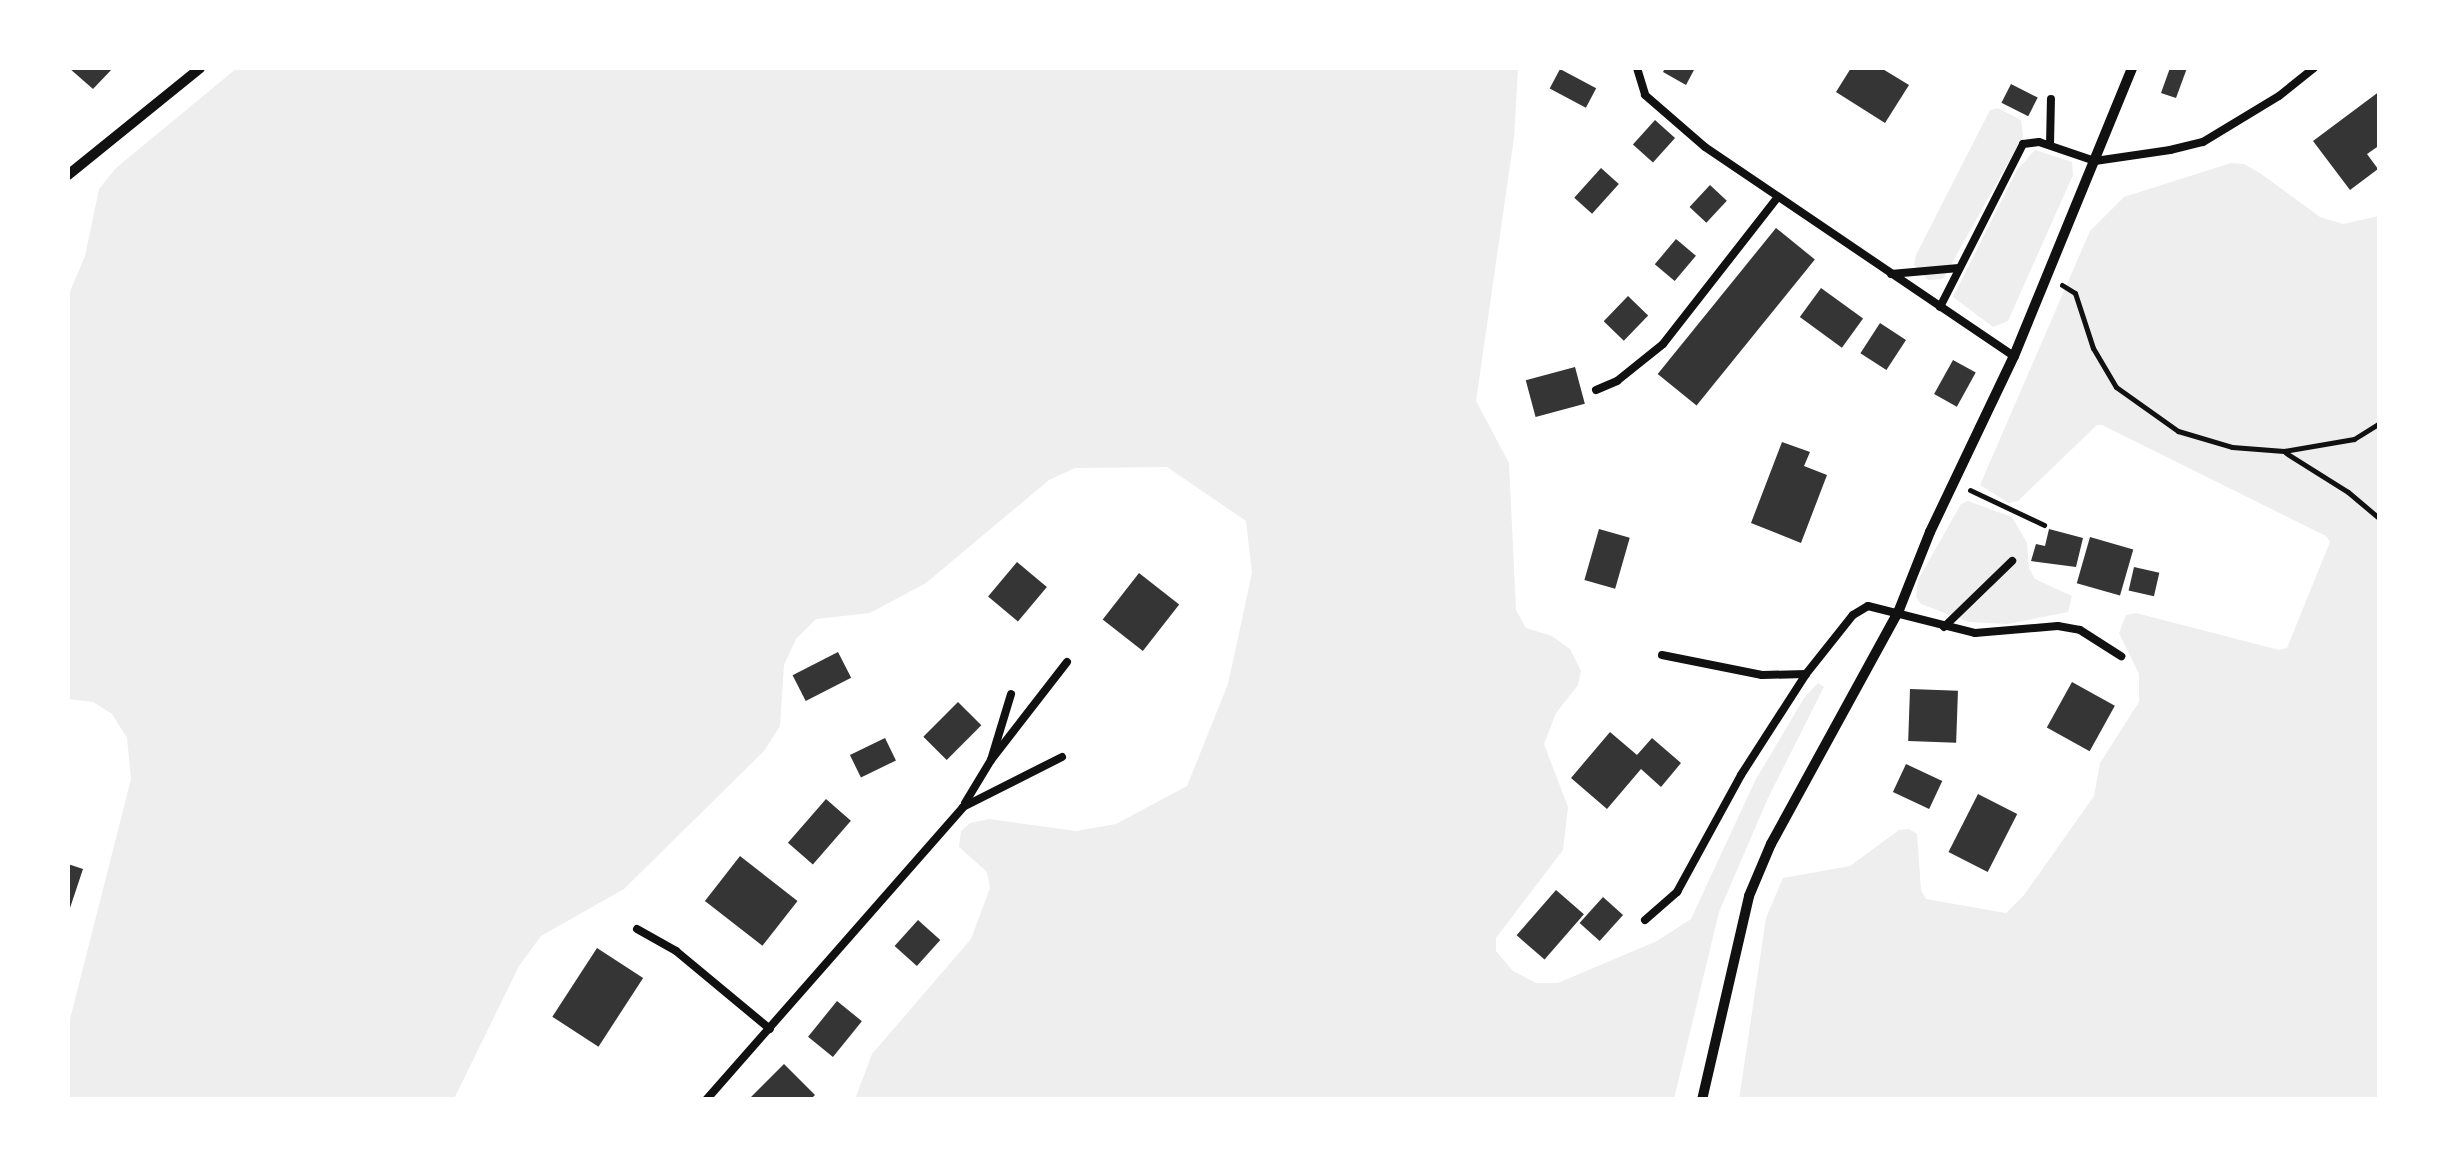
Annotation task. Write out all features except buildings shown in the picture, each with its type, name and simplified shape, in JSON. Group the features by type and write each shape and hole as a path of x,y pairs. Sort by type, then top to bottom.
{"street":[{"path":"68,174 200,68"},
{"path":"1702,1100 1749,896 1771,844 1899,610 1930,532 2014,356 2132,68"}],"lane":[{"path":"1637,68 1646,95 1674,124 1777,198 2014,356"},
{"path":"1940,307 2022,144 2050,145 2095,162 2203,142 2279,96 2314,68"},
{"path":"2050,145 2051,99"},
{"path":"1596,390 1618,382 1662,344 1777,198"},
{"path":"1891,274 1958,268"},
{"path":"1944,627 2012,561"},
{"path":"1646,920 1678,892 1742,775 1806,674 1854,616 1868,606 1899,610 1944,627 1975,633 2058,626 2080,630 2121,656"},
{"path":"1662,655 1762,674 1806,674"},
{"path":"706,1100 963,807 990,760 1067,662"},
{"path":"990,760 1012,694"},
{"path":"963,807 1062,756"},
{"path":"637,929 676,951 770,1029"}],"path":[{"path":"2046,276 2075,294 2092,348 2116,387 2178,431 2232,447 2284,452 2354,439 2380,423"},
{"path":"2284,452 2348,492 2380,519"},
{"path":"1973,492 2044,525"}],"shaded area":[{"path":"237,68 1518,68 1514,138 1476,401 1509,463 1516,610 1526,628 1552,636 1570,649 1581,671 1578,685 1556,713 1544,744 1568,807 1563,850 1496,938 1496,951 1513,971 1536,983 1558,983 1657,941 1691,919 1755,781 1804,698 1818,683 1824,687 1768,798 1719,912 1674,1099 855,1099 872,1054 971,939 990,888 987,872 959,847 961,831 970,823 989,819 1076,831 1116,824 1187,786 1228,684 1252,573 1246,521 1167,467 1075,468 1049,480 926,583 870,613 816,619 796,639 784,665 780,726 764,751 624,889 541,936 519,966 454,1099 68,1099 68,1027 131,779 127,738 112,714 93,702 68,699 68,296 85,256 99,189 116,168"},
{"path":"1998,108 2021,120 2023,136 1943,279 1928,280 1914,265 1916,255 1990,110"},
{"path":"2035,150 2072,162 2073,175 2008,321 1993,327 1953,297 2017,170"},
{"path":"2231,163 2244,164 2260,173 2320,217 2343,224 2379,216 2379,1099 1739,1100 1766,918 1783,878 1850,866 1899,830 1909,829 1917,834 1921,890 1926,899 2006,913 2024,895 2094,796 2100,763 2139,702 2139,674 2119,633 2126,615 2136,613 2279,650 2287,648 2330,542 2326,536 2102,425 2097,425 2018,501 2009,503 1980,485 2090,231 2124,197"},
{"path":"1968,501 2012,517 2027,543 2029,568 2035,579 2072,596 2068,612 2007,624 1969,622 1921,604 1916,597 1918,580 1961,504"}]}
